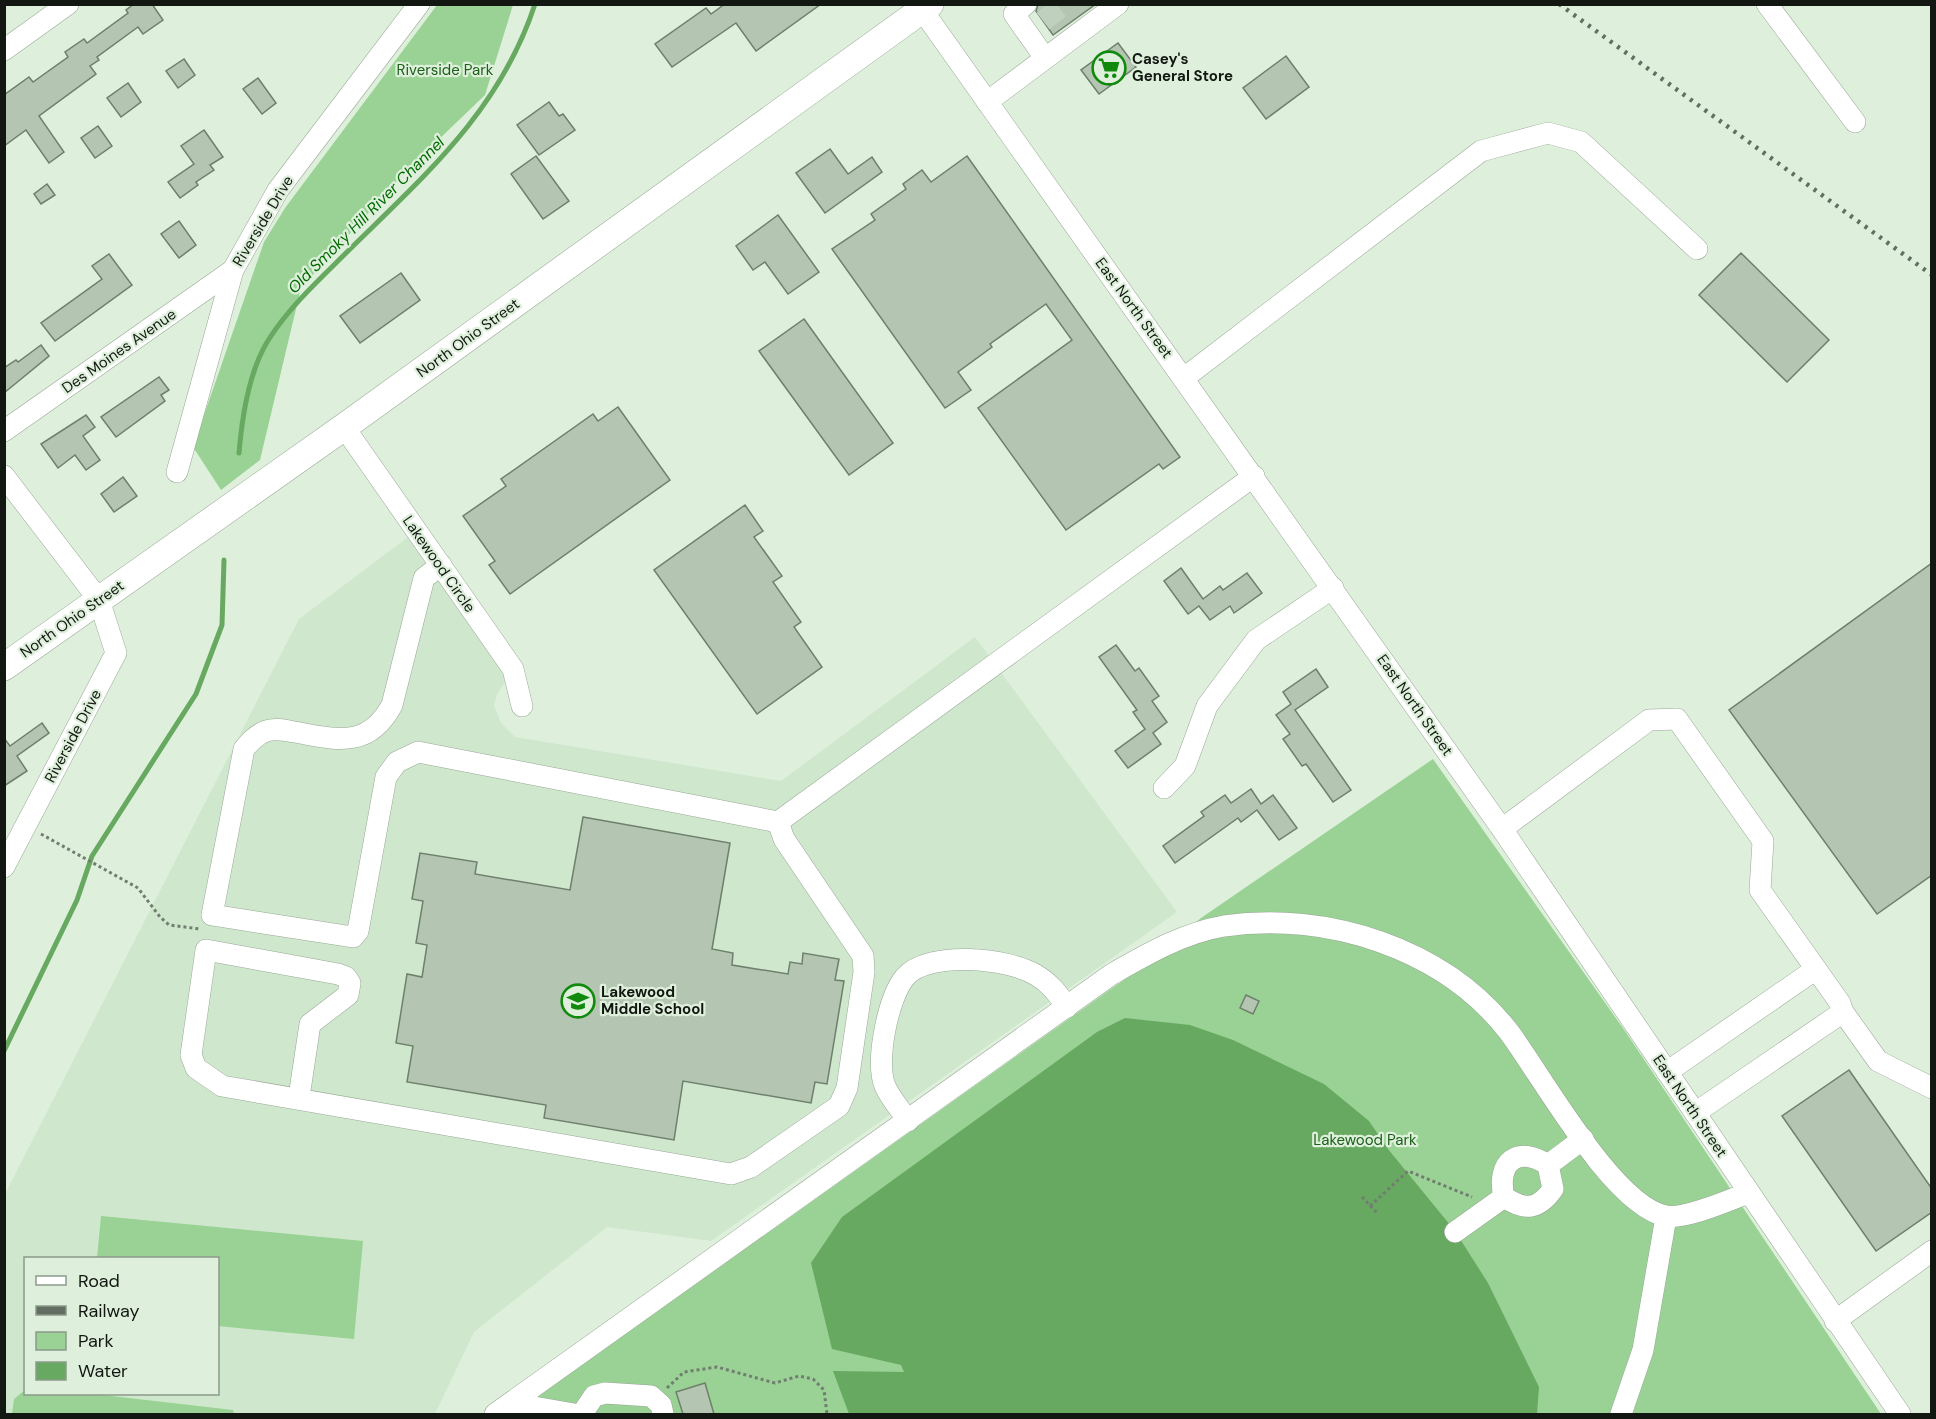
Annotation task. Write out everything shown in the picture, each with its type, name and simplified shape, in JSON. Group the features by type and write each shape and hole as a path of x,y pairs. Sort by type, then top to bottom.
{"main road":[{"name":"North Ohio Street","path":"4,667 344,427 923,6"}],"street":[{"path":"4,50 68,4"},
{"name":"Riverside Drive","path":"177,472 233,270 278,190 419,4"},
{"path":"1026,4 1014,14 1035,26 1045,58"},
{"path":"987,102 1118,4"},
{"path":"1767,4 1854,122"},
{"name":"East North Street","path":"923,6 987,102 1185,378 1502,829 1900,1414"},
{"path":"1185,378 1481,151 1548,133 1581,142 1696,249"},
{"name":"Des Moines Avenue","path":"4,431 233,270"},
{"name":"Lakewood Circle","path":"344,427 513,669 522,706"},
{"name":"Riverside Drive","path":"4,476 99,600 117,653 4,867"},
{"path":"212,915 353,937 358,931 386,777 397,762 418,752 778,822 1254,476"},
{"path":"441,566 424,578 392,705 385,717 374,728 356,738 338,739 280,729 267,731 254,738 244,749 212,915 191,1041 191,1055 196,1068 222,1086 299,1097 361,1111 731,1174 751,1167 839,1106 847,1088 864,972 863,956 784,839 778,822"},
{"path":"1164,789 1185,766 1208,706 1256,640 1333,588"},
{"path":"1502,829 1649,720 1677,719 1762,841 1760,890 1816,969 1843,1012 1878,1061 1932,1088"},
{"path":"503,1409 1112,974 1181,938 1222,927 1296,923 1374,939 1435,966 1474,998 1507,1030 1583,1139 1635,1201 1666,1217 1708,1209 1748,1193"},
{"path":"206,950 338,974 346,977 350,983 348,995 310,1024 299,1097"},
{"path":"908,1121 885,1086 880,1063 892,1002 906,976 934,962 961,958 1002,963 1034,973 1053,987 1067,1007"},
{"path":"1667,1072 1816,969"},
{"path":"1695,1113 1843,1012"},
{"path":"1548,1165 1583,1139"},
{"path":"1498,1201 1503,1168 1514,1158 1527,1155 1548,1165"},
{"path":"1455,1232 1498,1201 1529,1207 1544,1201 1553,1189 1548,1165"},
{"path":"1621,1414 1626,1405 1643,1350 1666,1217"},
{"path":"1835,1321 1932,1251"},
{"path":"582,1414 594,1396 605,1393 651,1396 660,1408"},
{"path":"503,1409 574,1414"}],"path":[{"path":"51,840 124,881"},
{"path":"1370,1206 1408,1171 1498,1201"},
{"path":"1362,1197 1378,1214"},
{"path":"660,1408 669,1384 684,1372 717,1367 776,1383 799,1376 813,1379 824,1390 827,1414"}],"shaded area":[{"name":"Lakewood Middle School","path":"412,534 504,669 505,682 497,694 494,705 501,723 515,737 781,781 975,637 1177,912 711,1241 607,1227 474,1332 435,1414 5,1414 5,1194 299,619"}],"green space":[{"name":"Riverside Park","path":"437,5 513,5 485,95 409,168 301,288 260,460 221,490 193,447 264,242 285,208"},
{"name":"Lakewood Park","path":"1433,759 1625,1031 1881,1414 513,1414 1139,969 1201,918"},
{"path":"101,1216 363,1241 354,1339 219,1326 219,1257 97,1257"},
{"path":"24,1391 24,1395 103,1395 233,1410 234,1414 12,1414 14,1399"}],"water":[{"path":"1125,1018 1190,1025 1233,1040 1324,1084 1369,1121 1388,1149 1455,1231 1488,1283 1539,1387 1537,1414 849,1414 833,1371 904,1372 901,1365 832,1349 811,1263 842,1217 1097,1032"}],"building":[{"path":"134,4 152,4 163,20 143,34 138,27 97,57 99,60 90,66 96,74 39,116 64,152 49,163 26,130 4,146 4,95 29,77 33,82 68,57 65,52 84,39 87,43 128,13 126,10"},
{"path":"725,4 821,4 756,51 736,23 672,67 655,44 706,8 711,14"},
{"path":"1038,4 1096,4 1053,35 1036,11"},
{"name":"Casey's General Store","path":"1118,43 1136,67 1099,94 1081,70"},
{"path":"1286,56 1309,87 1266,119 1243,88"},
{"path":"184,59 195,75 178,88 166,71"},
{"path":"258,78 276,103 262,114 243,89"},
{"path":"128,83 141,102 121,117 107,98"},
{"path":"549,102 559,116 563,114 575,130 539,155 517,125"},
{"path":"98,126 112,146 95,158 81,138"},
{"path":"204,130 223,157 210,165 214,170 196,182 198,185 180,198 168,182 194,164 181,146"},
{"path":"830,149 848,174 872,157 882,172 825,213 796,173"},
{"path":"536,156 569,201 543,219 511,174"},
{"path":"967,156 1180,457 1163,469 1159,464 1066,530 978,408 1072,340 1046,304 990,344 992,347 958,372 971,390 945,408 832,249 875,220 871,214 906,189 903,184 922,170 931,182"},
{"path":"47,184 55,195 41,204 34,194"},
{"path":"778,215 819,272 788,294 765,262 753,270 736,246"},
{"path":"179,221 196,245 179,258 161,234"},
{"path":"1741,253 1829,340 1787,382 1699,295"},
{"path":"109,254 132,285 55,341 41,323 102,279 92,266"},
{"path":"401,273 420,300 360,343 340,316"},
{"path":"804,319 893,443 849,475 759,351"},
{"path":"41,345 49,356 4,393 4,368 16,360 18,362"},
{"path":"159,377 169,390 161,395 165,401 116,437 101,417"},
{"path":"618,407 670,480 510,594 489,565 495,561 463,516 506,486 501,479 593,414 598,421"},
{"path":"86,415 95,427 83,436 100,460 86,470 75,455 58,468 41,444"},
{"path":"123,477 137,496 114,512 101,494"},
{"path":"745,505 763,531 754,537 782,576 773,582 801,622 794,627 822,667 757,714 654,570"},
{"path":"1932,563 1932,875 1877,914 1729,710"},
{"path":"1181,568 1203,599 1220,586 1223,590 1247,573 1262,593 1234,613 1230,606 1210,620 1199,606 1188,614 1164,581"},
{"path":"1116,645 1135,671 1139,668 1159,696 1152,701 1167,722 1153,733 1161,744 1128,768 1115,751 1145,729 1133,712 1137,710 1099,657"},
{"path":"1316,669 1328,687 1295,710 1351,790 1333,802 1306,764 1302,766 1283,739 1290,734 1276,715 1291,704 1283,692"},
{"path":"42,723 49,733 17,756 27,771 4,786 4,738 10,746"},
{"path":"1251,789 1261,804 1273,795 1297,828 1279,840 1257,810 1241,822 1238,818 1175,863 1163,846 1204,816 1201,812 1225,795 1231,803"},
{"path":"583,817 730,843 712,949 733,953 732,965 788,974 790,962 802,964 803,953 839,959 835,980 844,981 827,1084 815,1082 811,1103 683,1081 674,1140 544,1118 546,1105 407,1082 413,1046 396,1043 407,974 422,977 427,945 416,943 423,901 412,899 420,853 477,862 475,874 570,890"},
{"path":"1246,995 1259,1001 1253,1014 1240,1008"},
{"path":"1849,1070 1932,1189 1932,1212 1876,1251 1782,1116"},
{"path":"705,1383 714,1414 683,1414 676,1392"}],"waterway":[{"name":"Old Smoky Hill River Channel","path":"239,453 242,424 252,379 269,339 306,293 432,168 481,109 502,77 520,42 535,4"},
{"name":"Old Smoky Hill River Channel","path":"4,1051 77,900 92,856 196,694 222,625 224,560"}],"tunnel":[{"path":"1043,21 1065,4"}],"railway":[{"path":"1559,4 1932,275"}],"place":[{"name":"Casey's General Store","path":"1109,68"},
{"name":"Lakewood Middle School","path":"578,1001"}]}
